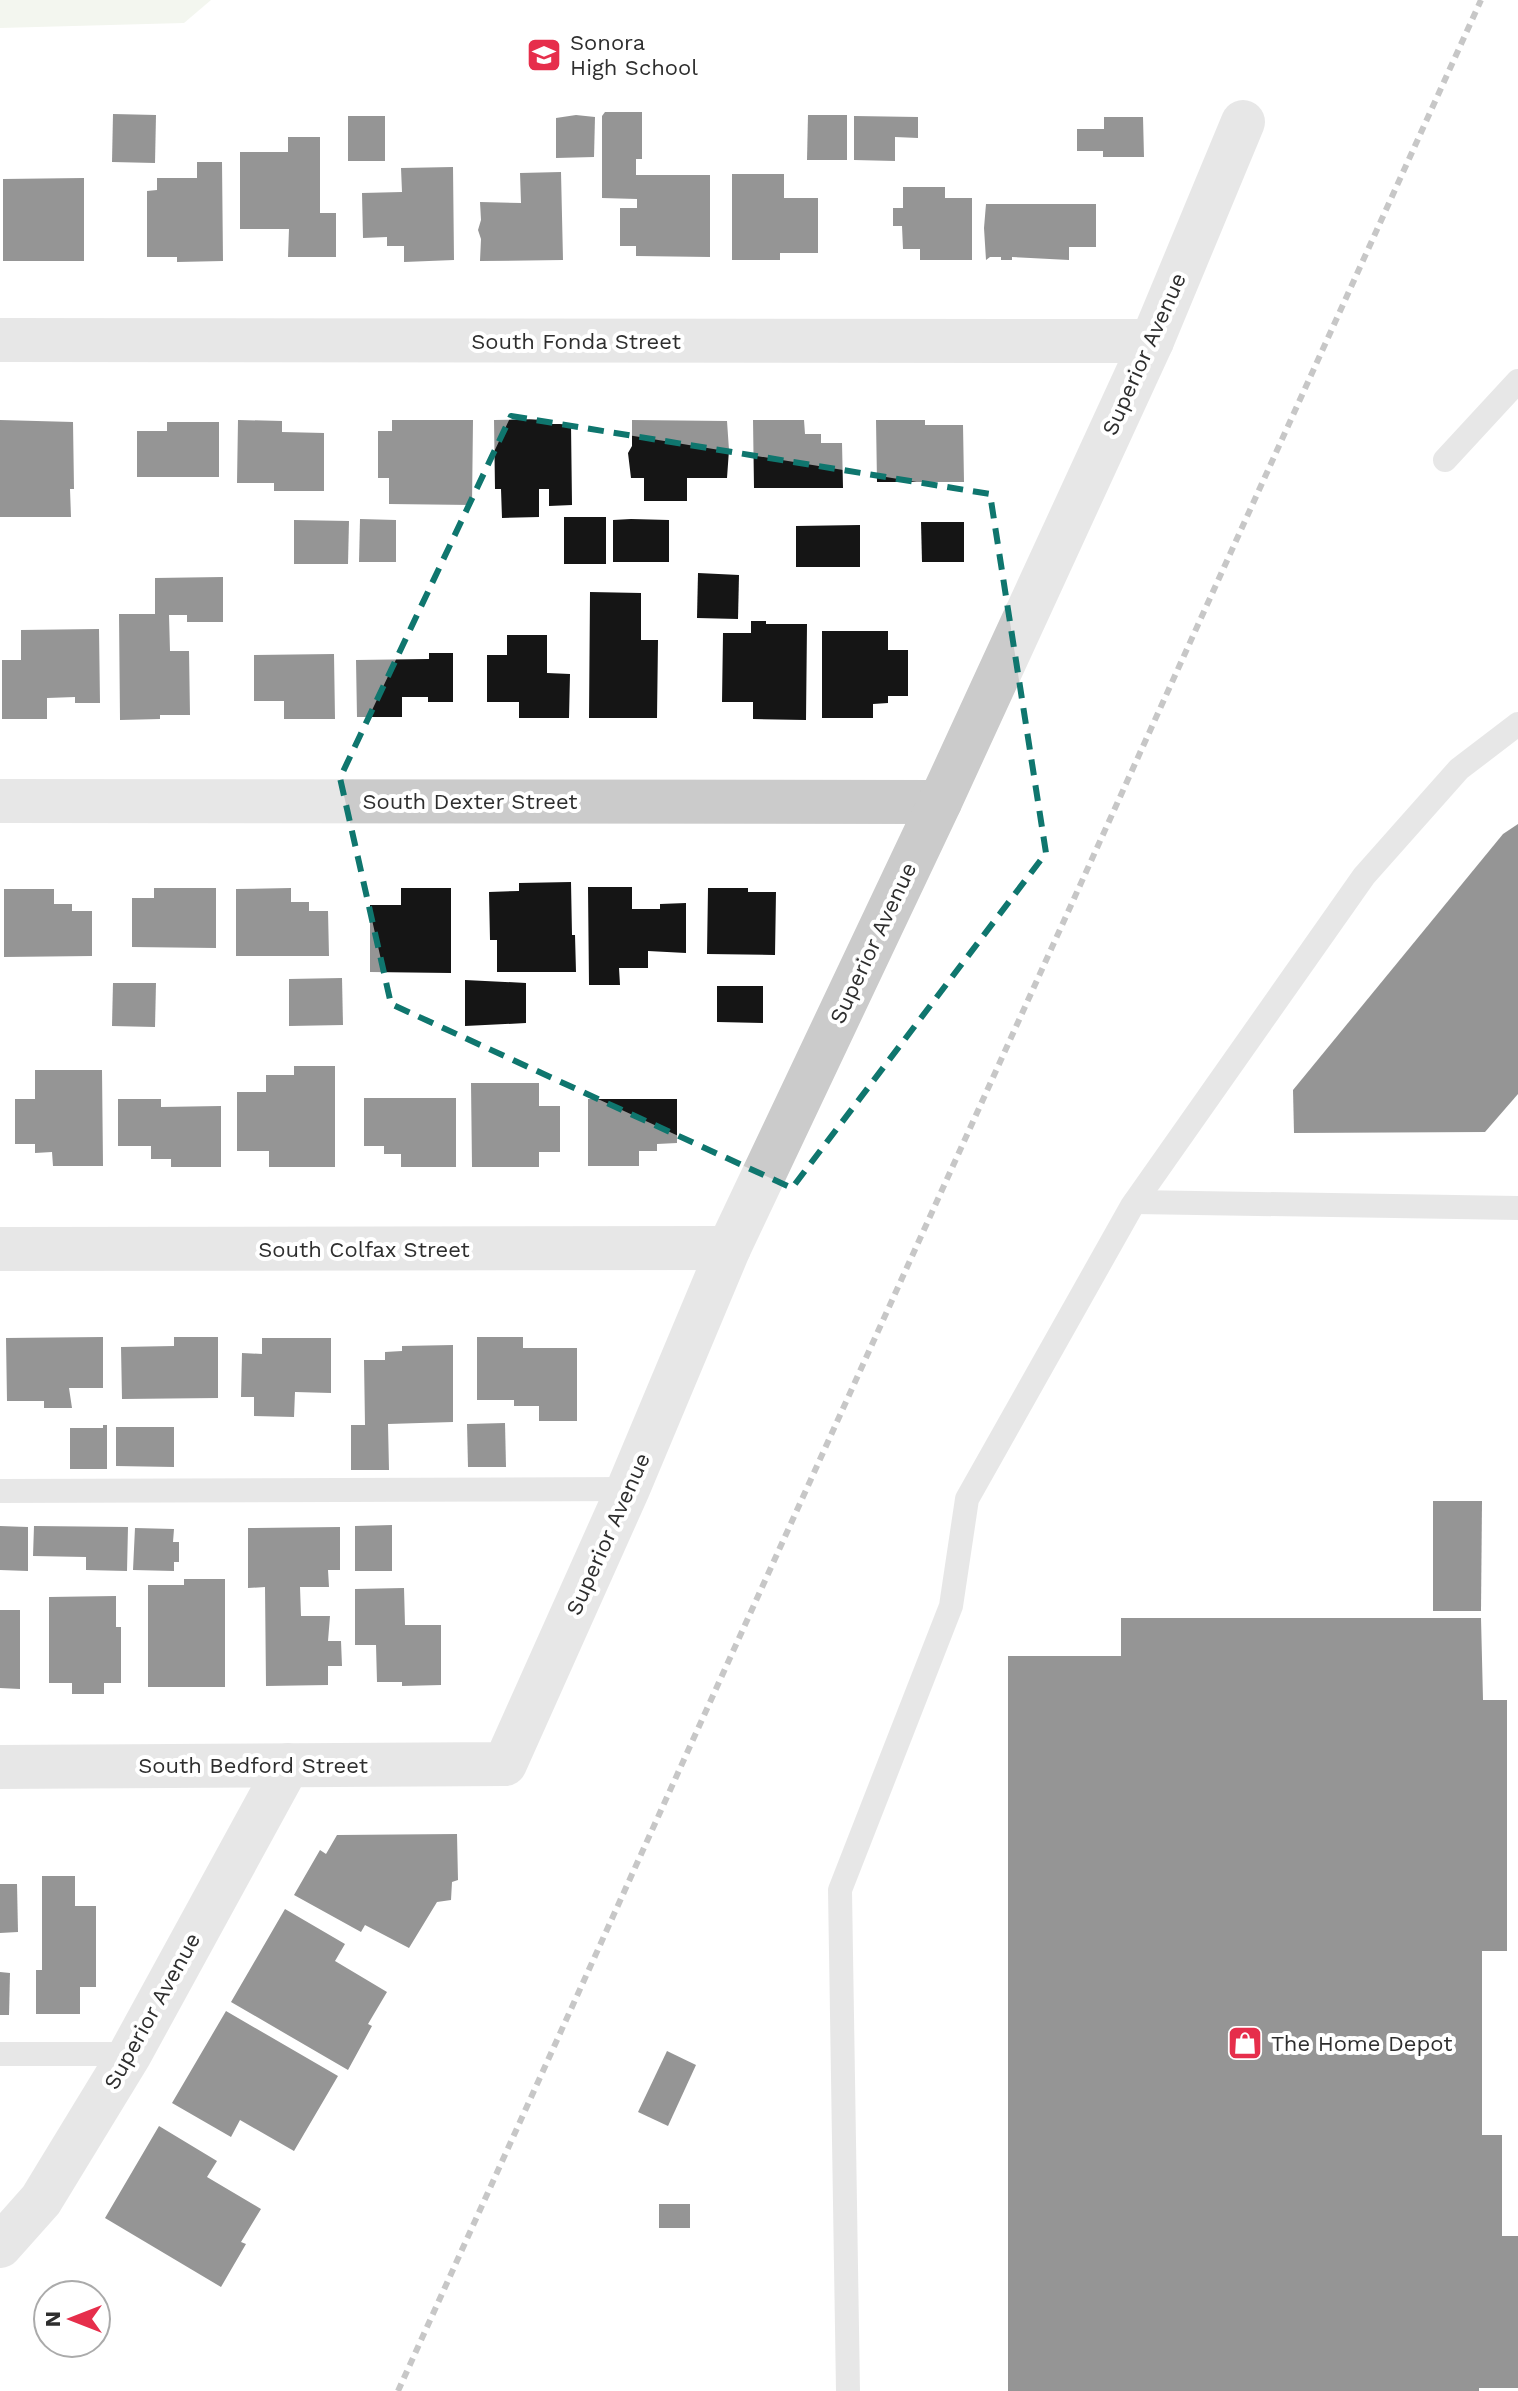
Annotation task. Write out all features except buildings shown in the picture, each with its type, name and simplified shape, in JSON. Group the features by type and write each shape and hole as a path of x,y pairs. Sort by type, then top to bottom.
{"street":[{"name":"Superior Avenue","path":"505,1764 628,1489 729,1248 940,802 1152,341 1243,122"},
{"name":"South Fonda Street","path":"0,340 1152,341"},
{"name":"South Dexter Street","path":"0,801 940,802"},
{"name":"South Colfax Street","path":"0,1249 729,1248"},
{"name":"South Bedford Street","path":"0,1767 505,1764"},
{"name":"Superior Avenue","path":"0,2246 41,2200 130,2054 288,1765"}],"lane":[{"path":"1445,460 1518,381"},
{"path":"848,2391 840,1890 951,1606 967,1499 1135,1202 1364,876 1459,769 1518,724"},
{"path":"1135,1202 1518,1208"},
{"path":"0,1491 628,1489"},
{"path":"0,2054 130,2054"}],"highlighted area":[{"path":"511,416 990,494 1046,853 792,1188 391,1004 340,778"}],"green space":[{"path":"0,0 211,0 184,23 0,28"}],"railway":[{"path":"398,2391 1481,0"}],"place":[{"name":"Sonora High School","path":"544,55"},
{"name":"The Home Depot","path":"1245,2043"}]}
